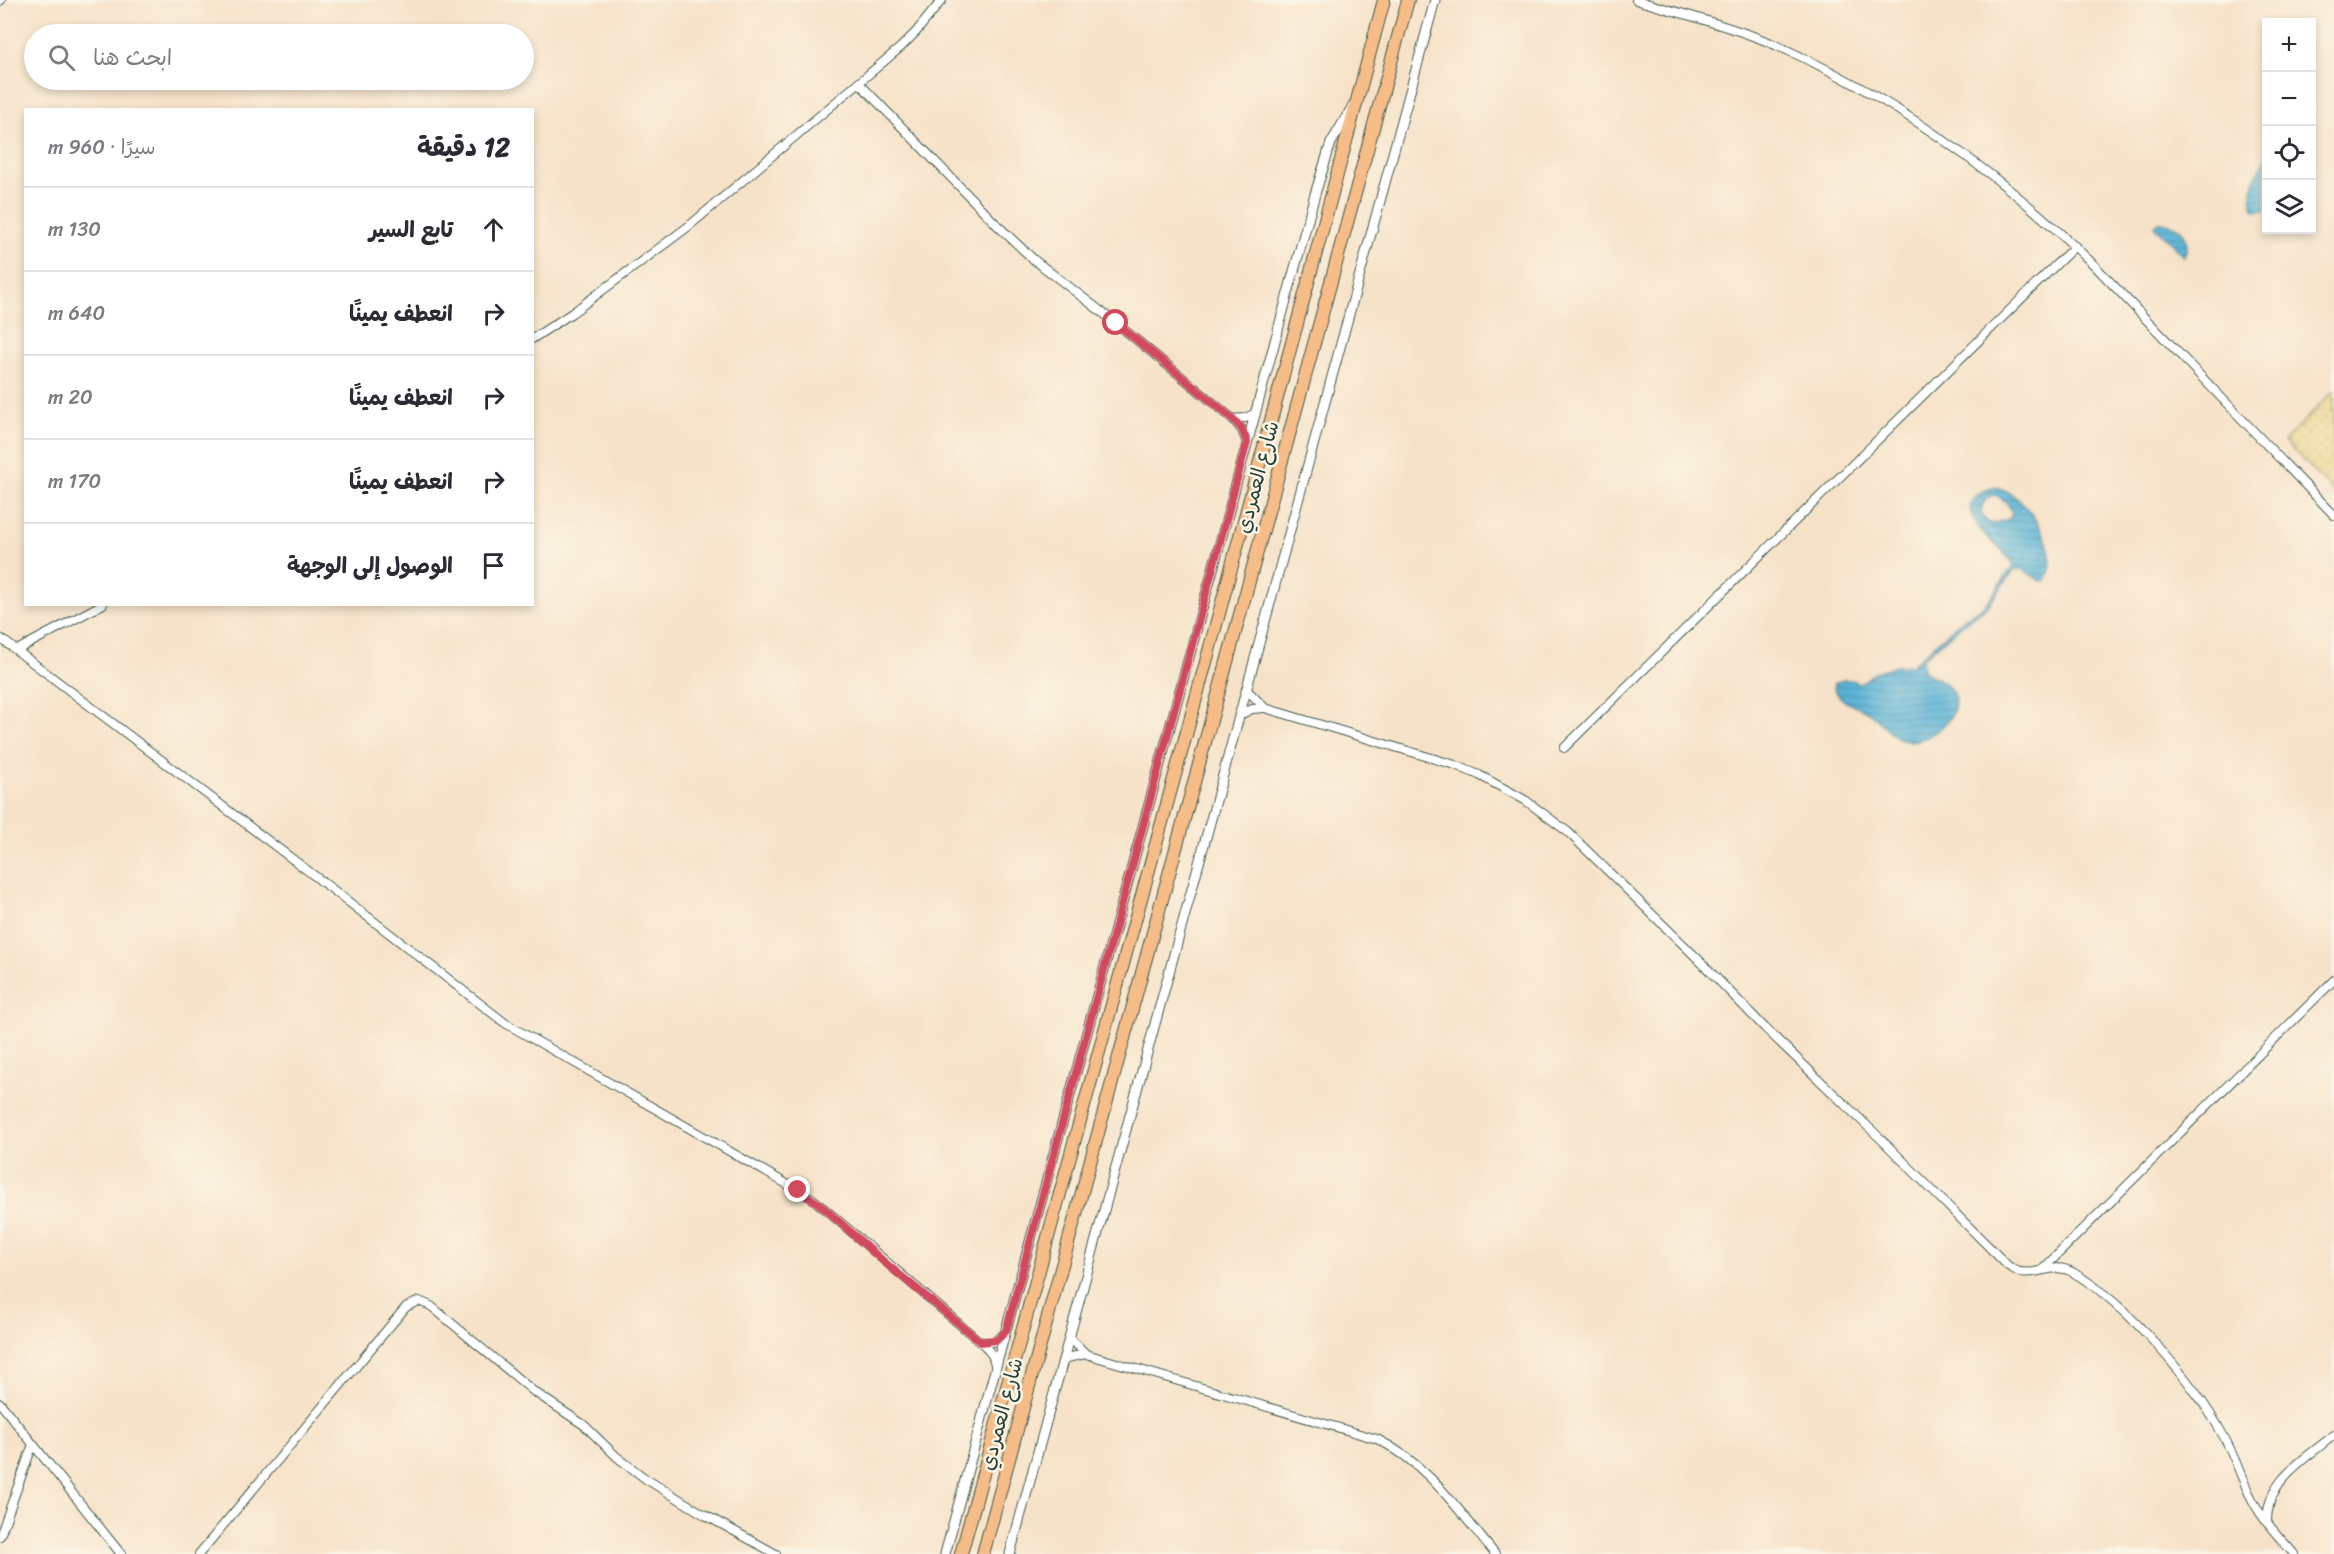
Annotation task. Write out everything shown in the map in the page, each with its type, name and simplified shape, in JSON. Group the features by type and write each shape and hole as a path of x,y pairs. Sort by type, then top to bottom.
{"main road":[{"name":"شارع العمردي","path":"961,1554 1209,651 1384,0"},
{"name":"شارع العمردي","path":"983,1554 1408,0"}],"street":[{"path":"534,338 580,307 689,226 860,84 916,32 942,0"},
{"path":"1010,1554 1435,0"},
{"path":"1636,0 1744,33 1786,50 1848,82 1910,119 1978,166 2027,204 2075,246 2334,515"},
{"path":"860,84 1033,259 1124,329 1233,419 1242,429 1247,442"},
{"path":"945,1554 1325,160 1337,131 1357,100"},
{"path":"1564,748 2075,246"},
{"path":"1233,419 1245,418 1256,413"},
{"path":"17,651 99,606"},
{"path":"0,638 505,1023 806,1194 981,1342 992,1355 996,1367"},
{"path":"1247,690 1266,708"},
{"path":"1240,715 1252,708 1266,708 1455,765 1502,787 1547,815 1588,849 2008,1266 2020,1272 2034,1272 2054,1267 2074,1273 2111,1302 2161,1351 2191,1387 2224,1436 2256,1506 2267,1523 2294,1554"},
{"path":"2044,1268 2334,980"},
{"path":"199,1554 406,1307 419,1301 431,1306 538,1395 584,1425 617,1457 645,1479 776,1554"},
{"path":"981,1342 997,1340 1006,1331"},
{"path":"1069,1337 1086,1354"},
{"path":"1062,1362 1076,1355 1086,1354 1377,1439 1395,1448 1423,1469 1495,1554"},
{"path":"0,1403 121,1554"},
{"path":"2267,1523 2269,1504 2276,1486 2284,1476 2334,1435"},
{"path":"0,1536 33,1444"}],"sand":[{"path":"2334,391 2334,492 2284,441"}],"water":[{"path":"2262,165 2262,210 2256,211 2253,206 2252,192"},
{"path":"2160,223 2173,225 2182,232 2187,243 2184,256 2154,226"},
{"path":"1994,487 2018,499 2039,525 2046,540 2050,555 2050,569 2045,581 2039,580 2021,568 2014,571 1987,607 1969,619 1922,659 1924,672 1951,690 1955,699 1954,709 1943,726 1934,733 1914,741 1904,740 1890,732 1865,710 1843,700 1834,689 1835,683 1851,680 1859,683 1875,672 1891,667 1912,665 1964,618 1980,609 1989,600 2012,568 2013,562 1976,524 1971,513 1971,503 1978,495","holes":["1996,495 2009,506 2012,516 2007,520 1991,524 1984,518 1981,511 1989,496"]}],"route":[{"path":"798,1190 818,1203 883,1261 981,1342 997,1340 1006,1331 1247,442 1242,429 1233,419 1116,323"}]}
